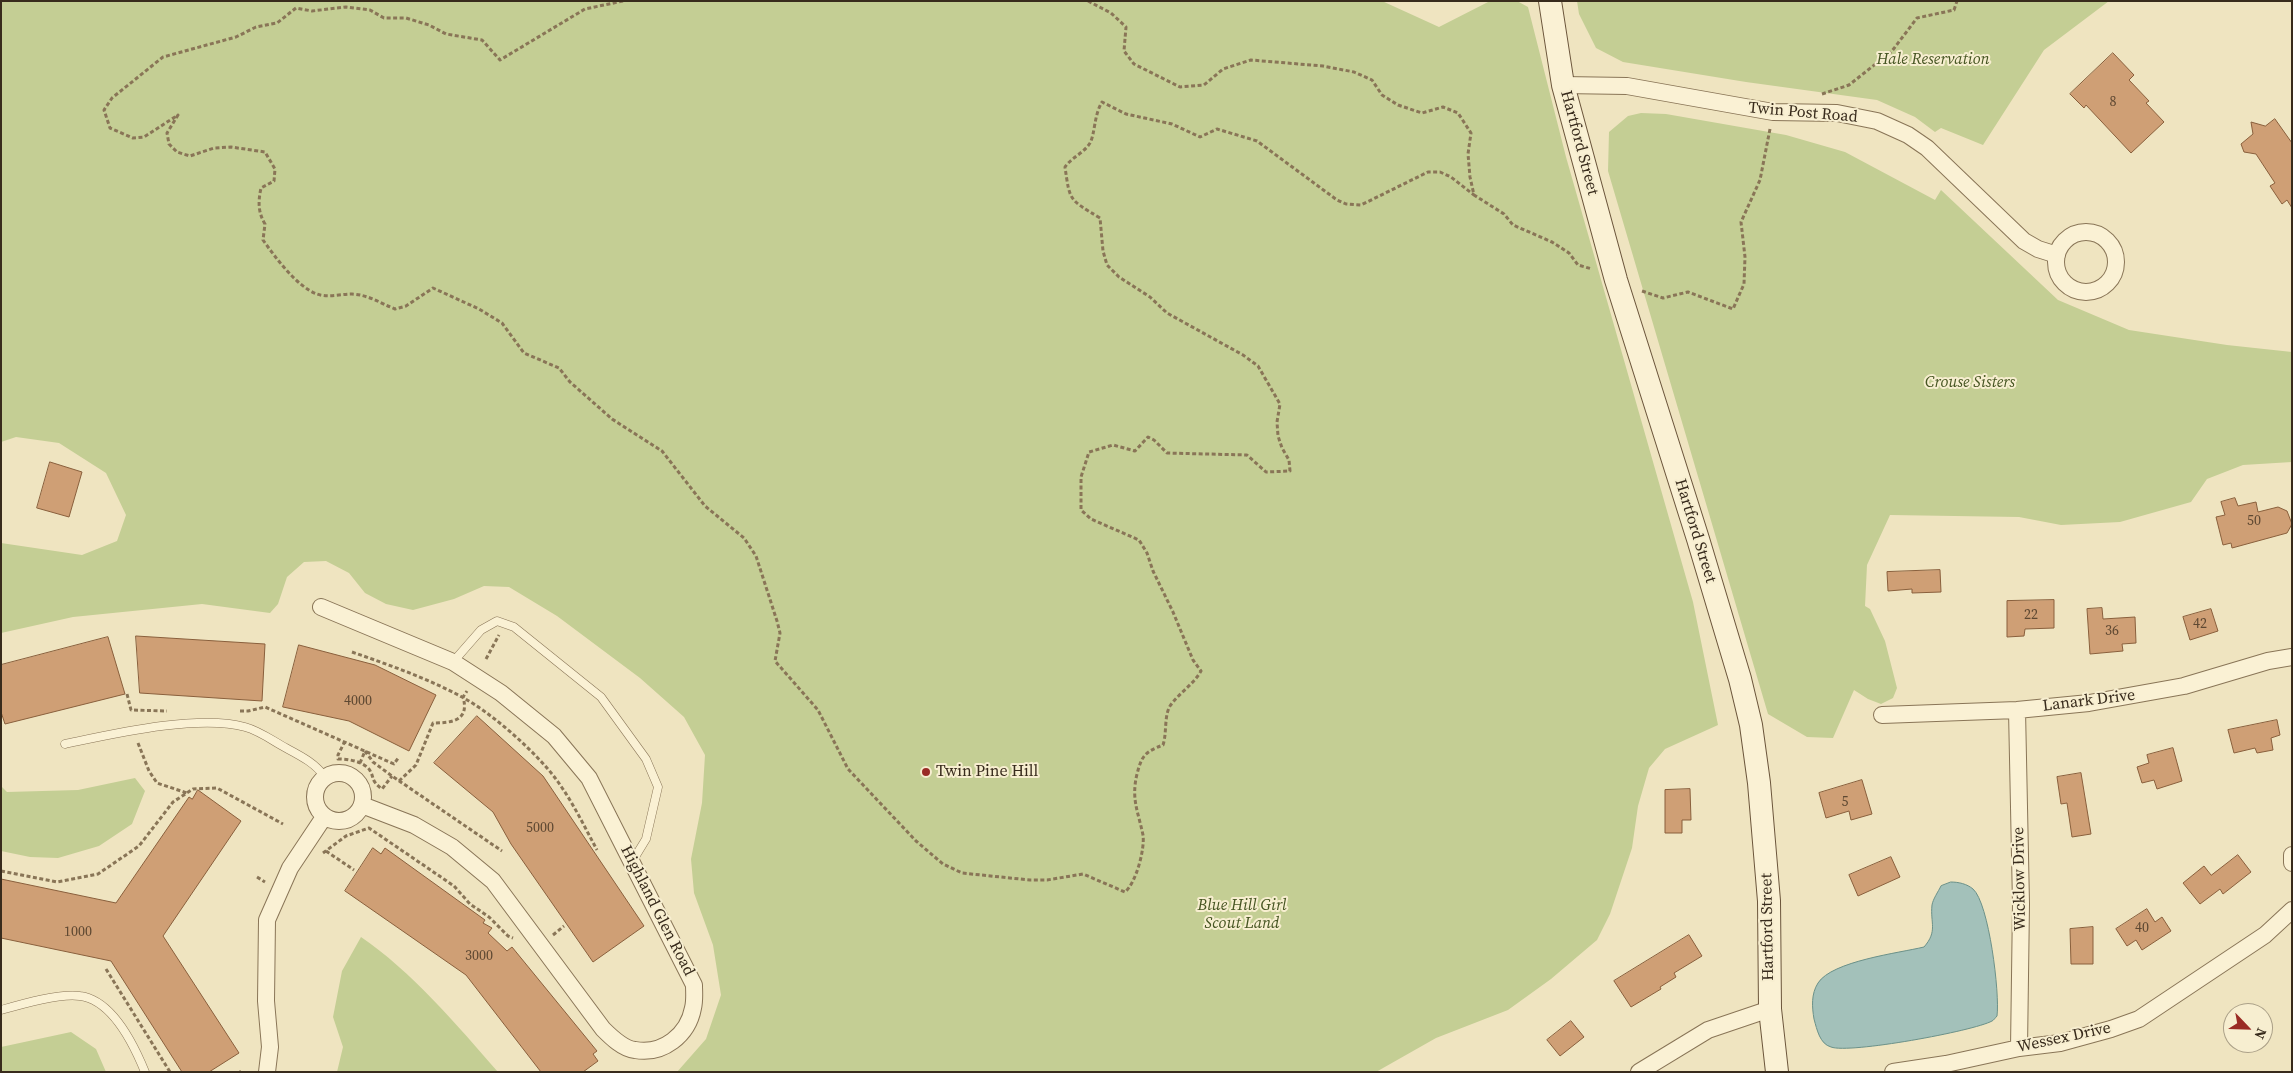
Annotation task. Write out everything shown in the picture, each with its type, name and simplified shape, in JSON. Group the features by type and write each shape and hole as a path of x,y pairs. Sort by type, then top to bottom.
{"street":[{"name":"Hartford Street","path":"1550,1 1563,85 1616,280 1698,539 1740,679 1751,725 1759,783 1769,900 1770,1009 1778,1072"},
{"name":"Twin Post Road","path":"1563,85 1627,86 1773,112 1837,113 1877,121 1898,130 1936,156 2024,240 2038,249 2057,255"},
{"name":"Highland Glen Road","path":"322,607 453,662 501,693 554,736 589,778 631,864 694,984 693,1009 682,1033 660,1050 633,1050 617,1042 603,1029 493,881 459,853 414,825 362,805"},
{"name":"Lanark Drive","path":"1882,715 2017,710 2090,703 2184,686 2268,660 2292,657"},
{"name":"Wicklow Drive","path":"2017,710 2021,904 2019,1048"},
{"path":"333,773 350,775 362,788 362,805 353,817 346,821 331,820 324,817 318,810 315,792 319,783 333,773"},
{"path":"267,1072 270,1047 266,1001 267,920 290,868 324,817"},
{"path":"2292,855 2292,863"},
{"name":"Wessex Drive","path":"1893,1072 1946,1064 2019,1048 2060,1043 2139,1019 2265,935 2292,910"},
{"path":"1639,1072 1708,1030 1770,1009"}],"lane":[{"path":"453,662 482,630 497,621 514,627 601,697 646,759 658,787 646,839 631,864"},
{"path":"65,744 159,727 221,724 246,727 307,760 318,767 326,777"},
{"path":"1,1010 38,1000 81,996 107,1008 137,1052 145,1072"}],"path":[{"path":"623,1 585,9 500,60 482,40 446,34 430,25 406,18 384,18 370,10 346,7 312,12 296,8 277,23 256,27 236,37 163,57 112,98 104,110 110,128 133,138 144,138 178,115 167,133 169,144 177,152 190,156 214,148 252,149 265,152 275,169 274,181 261,188 259,214 265,224 263,240 282,265 300,283 317,294 352,294 373,298 395,309 406,306 433,288 479,309 502,323 524,353 559,368 570,382 612,419 662,451 705,506 733,527 744,538 756,556 780,633 775,661 818,710 848,769 929,854 943,864 962,873 1030,880 1047,880 1084,874 1125,892 1131,887 1136,876 1143,837 1133,790 1141,758 1150,750 1163,745 1168,708 1196,679 1201,671 1193,660 1153,571 1147,553 1139,540 1092,519 1081,510 1081,477 1089,452 1113,445 1136,451 1148,437 1168,453 1248,455 1266,472 1290,471 1289,460 1278,436 1277,422 1280,404 1258,366 1243,354 1167,313 1150,296 1106,265 1100,218 1077,204 1069,195 1064,167 1071,158 1084,151 1091,142 1093,126 1102,102 1126,114 1172,124 1200,137 1217,129 1257,141 1337,200 1346,204 1361,205 1428,172 1440,172 1451,177 1474,196 1504,214 1513,225 1552,242 1569,253 1578,265 1596,270 1616,280 1663,298 1688,292 1732,309 1744,284 1745,257 1741,222 1760,180 1773,112"},
{"path":"1088,1 1111,13 1126,27 1124,51 1134,64 1180,87 1204,85 1223,69 1252,60 1323,66 1354,72 1372,80 1382,95 1398,105 1422,113 1443,107 1458,113 1471,133 1468,154 1474,196"},
{"path":"1818,96 1849,85 1892,51 1917,18 1954,10 1957,1"},
{"path":"486,659 506,624"},
{"path":"352,652 399,668 463,697 503,726 547,769 573,807 597,850"},
{"path":"398,781 416,765 433,723 452,723 461,716 465,706 463,697"},
{"path":"345,741 338,759 360,763 368,768 373,782 382,789 392,776"},
{"path":"138,742 149,771 158,783 187,793"},
{"path":"360,763 365,751 373,762 398,781 502,852"},
{"path":"1,871 57,882 98,874 139,846 173,802 193,789 217,788 283,824"},
{"path":"322,854 346,836 369,828 454,886 470,904 489,917 508,936 515,939"},
{"path":"326,850 354,870"},
{"path":"551,936 564,926"},
{"path":"106,969 170,1072"}],"green space":[{"name":"Blue Hill Girl Scout Land","path":"1,1 1382,1 1439,27 1490,1 1517,1 1528,7 1566,157 1693,602 1718,725 1665,749 1649,768 1638,806 1632,848 1610,914 1597,940 1551,979 1508,1010 1436,1038 1376,1072 677,1072 706,1039 721,995 713,945 694,893 691,859 702,803 705,755 684,717 640,678 557,616 509,587 484,586 454,599 413,610 386,604 365,593 349,573 326,561 304,562 287,577 278,604 270,613 202,604 73,617 1,633 1,543 82,555 117,541 126,515 106,473 59,443 16,437 1,442"},
{"name":"Hale Reservation","path":"1577,1 2109,1 2044,50 1983,145 1941,128 1935,132 1915,117 1877,100 1746,82 1623,62 1596,48 1579,14"},
{"name":"Crouse Sisters","path":"1641,113 1666,114 1786,135 1845,152 1935,200 1941,190 2058,300 2129,330 2227,345 2292,352 2292,462 2243,465 2207,479 2191,502 2120,522 2061,525 2019,517 1890,515 1867,565 1865,606 1870,609 1885,641 1897,688 1893,698 1881,704 1868,699 1854,690 1833,738 1807,737 1768,714 1608,171 1609,132 1628,116"},
{"path":"135,778 145,791 132,824 99,846 58,858 30,857 1,851 1,786 7,792 78,790"},
{"path":"361,937 416,982 498,1072 337,1072 343,1047 333,1017 342,971"},
{"path":"71,1032 96,1049 106,1072 1,1072 1,1047"}],"water":[{"path":"1957,882 1973,889 1979,898 1984,912 1995,970 1997,1016 1992,1021 1981,1025 1912,1040 1842,1048 1831,1047 1824,1043 1816,1028 1813,1014 1813,996 1818,983 1826,975 1851,964 1883,955 1924,947 1931,936 1933,927 1933,900 1941,886"}],"building":[{"path":"2113,53 2134,75 2129,80 2149,101 2146,103 2164,122 2131,153 2086,105 2084,108 2070,94"},
{"path":"2275,119 2292,143 2292,208 2287,200 2282,204 2270,186 2275,183 2256,154 2244,152 2241,144 2253,134 2251,122 2265,126"},
{"path":"50,462 82,472 69,517 37,508"},
{"path":"2235,498 2238,506 2256,502 2258,512 2278,507 2287,511 2292,524 2287,533 2232,548 2231,543 2223,545 2216,517 2225,515 2221,502"},
{"path":"1940,570 1941,592 1912,593 1912,589 1888,591 1887,572"},
{"path":"2054,600 2054,628 2025,629 2024,636 2007,637 2007,601"},
{"path":"2102,608 2103,619 2135,617 2136,643 2122,644 2123,651 2090,654 2087,609"},
{"path":"2211,609 2218,631 2190,640 2183,617"},
{"path":"136,636 265,644 262,701 140,693"},
{"path":"108,637 125,694 5,724 1,712 1,665"},
{"path":"299,645 375,665 436,695 409,751 349,721 283,707"},
{"path":"477,716 543,776 644,926 593,962 511,844 493,812 434,763"},
{"path":"2277,720 2280,735 2271,738 2273,750 2257,753 2255,748 2234,753 2228,730"},
{"path":"2173,748 2182,781 2157,789 2154,780 2142,783 2137,767 2149,763 2147,755"},
{"path":"2081,773 2091,834 2072,837 2067,803 2061,804 2057,777"},
{"path":"1862,780 1872,814 1851,820 1849,811 1826,818 1819,793"},
{"path":"1690,789 1691,820 1682,820 1682,833 1665,833 1665,790"},
{"path":"198,790 241,821 163,936 239,1053 209,1072 182,1072 111,961 1,938 1,879 116,903 189,797 192,799"},
{"path":"373,848 381,854 385,848 485,920 483,923 492,928 488,933 507,951 512,947 597,1051 593,1054 598,1061 583,1072 541,1072 466,975 345,891"},
{"path":"2238,855 2251,872 2223,894 2220,889 2200,904 2183,883 2204,866 2211,875"},
{"path":"1891,857 1900,877 1858,896 1849,875"},
{"path":"2147,909 2155,922 2162,917 2171,931 2142,950 2136,940 2127,946 2116,929"},
{"path":"2093,927 2093,964 2071,964 2070,929"},
{"path":"1689,935 1702,956 1674,973 1676,977 1660,987 1661,989 1631,1007 1614,981"},
{"path":"1571,1021 1584,1037 1560,1056 1547,1040"}],"place":[{"name":"Twin Pine Hill","path":"926,772"}]}
